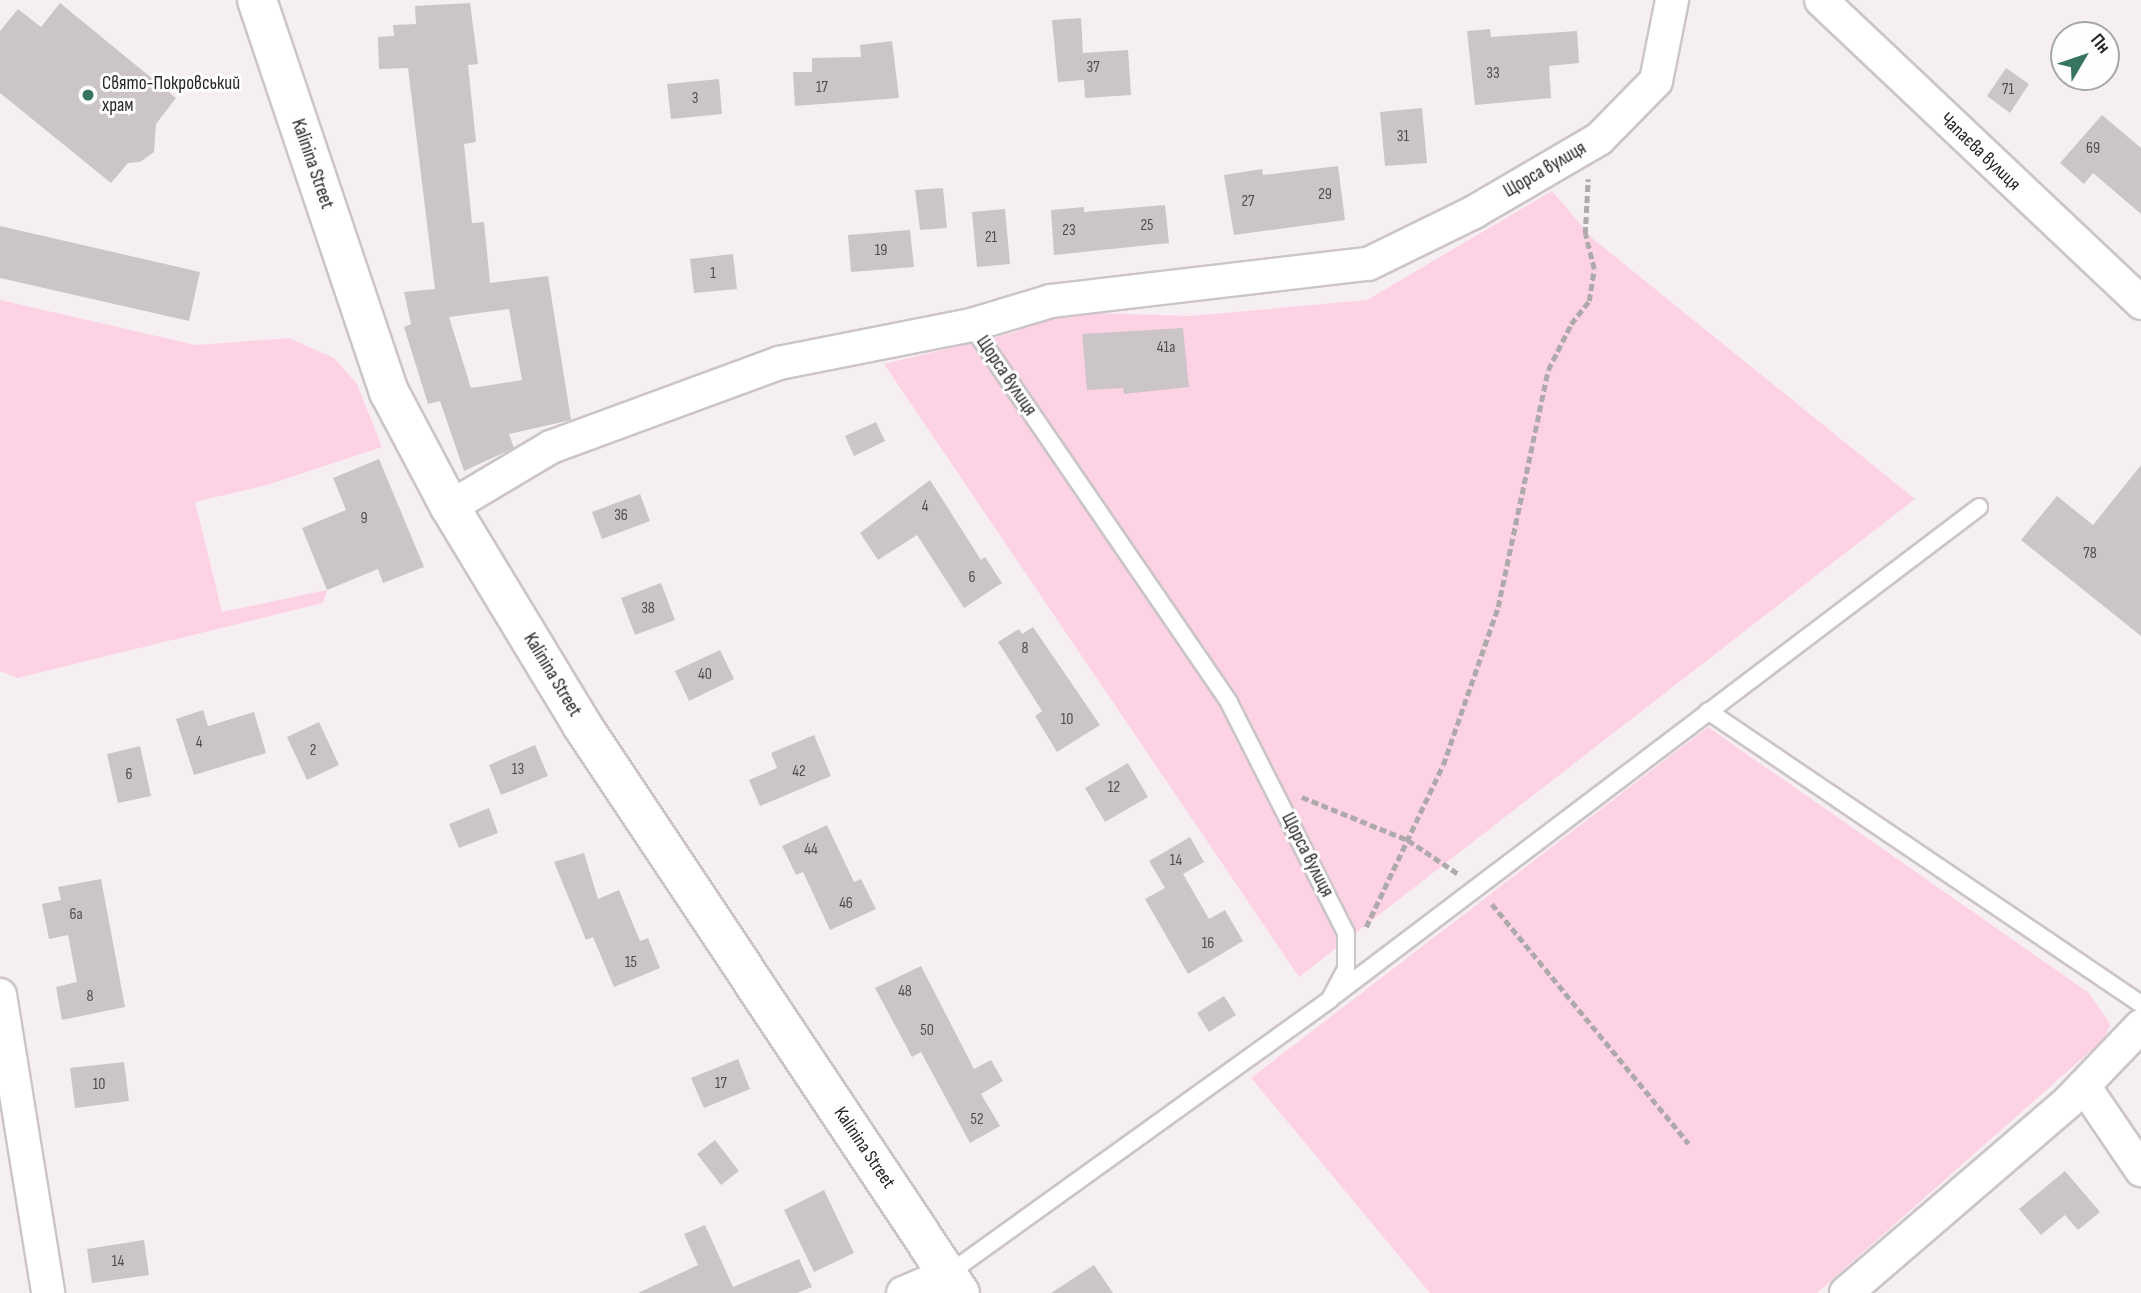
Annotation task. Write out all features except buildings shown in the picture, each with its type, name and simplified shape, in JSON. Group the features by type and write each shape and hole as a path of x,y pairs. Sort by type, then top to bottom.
{"street":[{"name":"Kalinina Street","path":"257,0 389,392 450,508 582,724 954,1283"},
{"name":"Щорса вулиця","path":"450,508 551,447 779,363 971,325 1051,301 1368,264 1474,212 1599,138 1656,81 1672,0"},
{"name":"Чапаєва вулиця","path":"1821,0 2141,303"},
{"path":"0,995 48,1293"},
{"path":"1846,1293 2084,1086 2141,1026"},
{"path":"2084,1086 2141,1170"},
{"path":"903,1293 954,1283"}],"lane":[{"name":"Щорса вулиця","path":"954,1283 1330,999 1346,969 1346,933 1229,702 971,325"},
{"path":"1330,999 1979,507"},
{"path":"1708,711 2141,1004"}],"path":[{"path":"1346,969 1443,765 1498,607 1548,370 1571,324 1590,301 1594,269 1585,234 1588,174 1599,138"},
{"path":"1272,786 1408,840 1478,887 1689,1144"}],"shaded area":[{"path":"1552,191 1592,238 1915,499 1299,977 884,364 1012,333 1063,312 1191,316 1367,300"},
{"path":"0,300 196,345 289,338 334,358 357,384 382,447 267,485 195,502 222,612 327,590 323,603 17,678 0,671"},
{"path":"1708,727 2089,993 2110,1024 2105,1038 1817,1293 1430,1293 1251,1078"}],"place":[{"name":"Свято-Покровський храм","path":"88,95"}]}
